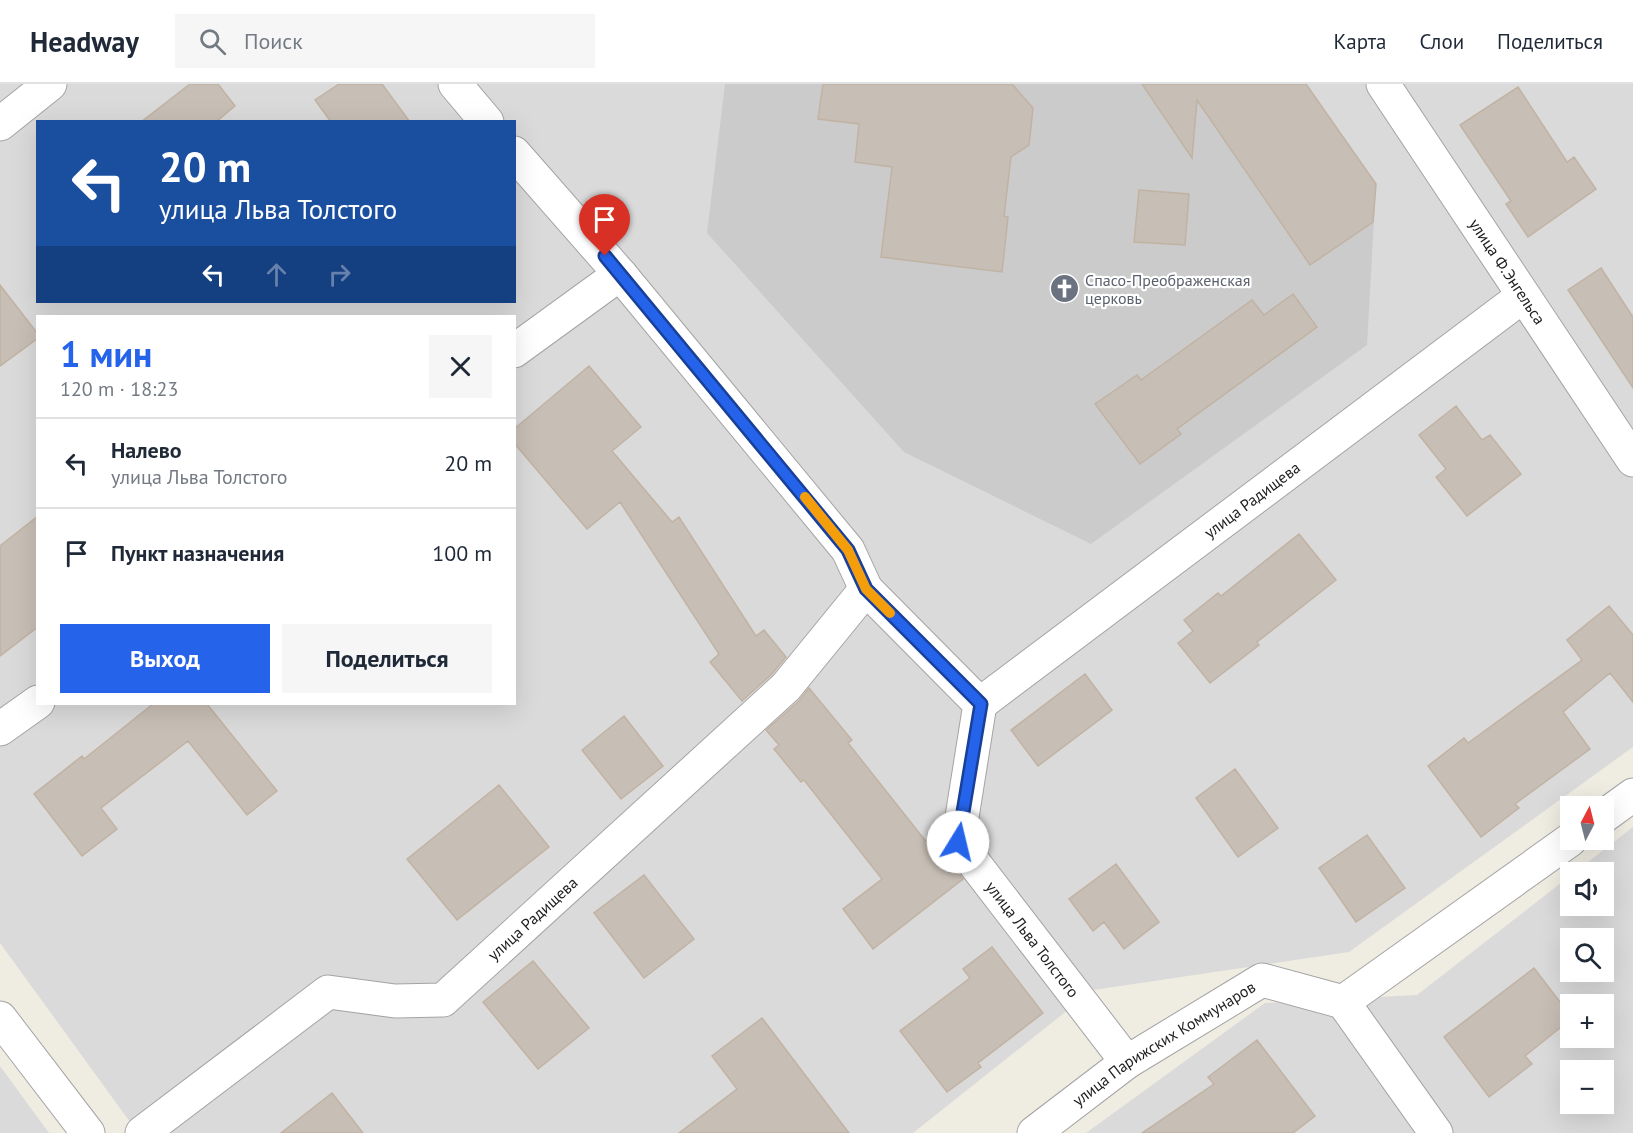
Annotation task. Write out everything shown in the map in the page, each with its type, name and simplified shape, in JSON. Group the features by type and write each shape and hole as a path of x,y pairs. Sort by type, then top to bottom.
{"street":[{"path":"0,124 50,84"},
{"path":"455,84 485,120"},
{"name":"улица Ф.Энгельса","path":"1383,84 1523,296 1624,426 1633,460"},
{"path":"516,155 620,273 848,550 866,589 981,704"},
{"path":"516,350 620,273"},
{"name":"улица Радищева","path":"981,704 1523,296"},
{"name":"улица Радищева","path":"142,1133 328,992 395,1001 443,1000 786,687 866,589"},
{"path":"0,729 36,703"},
{"name":"улица Льва Толстого","path":"981,704 958,842 1127,1062"},
{"path":"1614,809 1633,795"},
{"path":"1436,1133 1343,1002 1560,847"},
{"name":"улица Парижских Коммунаров","path":"1034,1133 1127,1062 1262,980 1343,1002"},
{"path":"0,1018 87,1133"}],"shaded area":[{"path":"0,84 1633,84 1633,747 1565,796 1560,796 1560,800 1349,952 1093,990 913,1133 138,1133 0,943"},
{"name":"Спасо-Преображенская церковь","path":"725,84 1306,84 1376,184 1367,345 1091,544 904,452 707,233"},
{"path":"1633,827 1633,1133 1086,1133 1265,1003 1417,995 1560,884 1560,916 1614,916 1614,862 1588,862 1604,850 1614,850 1614,842"},
{"path":"0,1066 49,1133 0,1133"}],"building":[{"path":"190,84 218,84 235,106 218,120 144,120"},
{"path":"339,84 382,84 409,120 330,120 315,100"},
{"path":"823,84 1012,84 1033,108 1029,145 1011,157 1004,216 1008,217 1002,272 881,257 892,167 855,162 859,124 818,119"},
{"path":"1142,84 1306,84 1376,184 1373,222 1310,265 1197,100 1192,158"},
{"path":"1518,87 1567,162 1574,157 1596,189 1528,237 1506,204 1511,201 1460,125"},
{"path":"1139,190 1189,194 1185,245 1134,242"},
{"path":"1601,268 1633,317 1633,388 1568,290"},
{"path":"0,285 36,331 36,339 0,366"},
{"path":"1293,294 1317,327 1177,429 1181,434 1140,464 1095,404 1137,375 1141,380 1252,300 1264,315"},
{"path":"589,366 641,427 612,451 672,522 679,517 756,636 764,630 786,657 772,674 742,701 710,662 719,654 620,502 587,529 516,445 516,427"},
{"path":"1456,406 1482,440 1490,435 1521,474 1467,516 1436,477 1446,469 1419,435"},
{"path":"36,518 36,629 0,656 0,546"},
{"path":"1299,534 1336,580 1257,642 1259,645 1210,683 1178,643 1193,631 1184,620 1218,593 1221,596"},
{"path":"1609,606 1633,635 1633,702 1610,673 1563,712 1590,749 1515,804 1519,808 1481,837 1428,766 1464,738 1468,743 1582,660 1567,640"},
{"path":"1085,674 1112,710 1038,766 1011,730"},
{"path":"809,688 852,740 848,743 928,844 933,839 963,879 873,949 843,909 882,879 804,780 801,782 774,749 779,745 766,730 799,701"},
{"path":"152,705 208,705 277,791 247,815 188,741 101,808 117,829 82,856 34,794 82,756 84,759"},
{"path":"624,716 663,766 621,799 582,750"},
{"path":"1235,769 1278,828 1238,857 1196,798"},
{"path":"499,785 549,847 457,920 407,859"},
{"path":"1367,835 1405,888 1356,922 1319,868"},
{"path":"1116,864 1159,922 1124,949 1104,922 1093,931 1069,899"},
{"path":"644,875 694,939 644,978 594,913"},
{"path":"992,947 1043,1013 978,1063 981,1067 947,1092 900,1031 970,978 963,969"},
{"path":"533,961 589,1028 538,1069 483,1002"},
{"path":"1534,968 1560,1002 1560,1028 1525,1056 1532,1064 1489,1097 1444,1037"},
{"path":"762,1018 849,1133 679,1133 737,1089 712,1056"},
{"path":"1257,1040 1315,1116 1293,1133 1142,1133 1214,1084 1208,1077"},
{"path":"332,1093 363,1133 281,1133"}],"slow traffic":[{"path":"805,497 848,550 866,589 890,613"}],"place":[{"name":"Спасо-Преображенская церковь","path":"1064,289"}],"route":[{"path":"605,256 848,550 866,589 981,704 958,842"}]}
